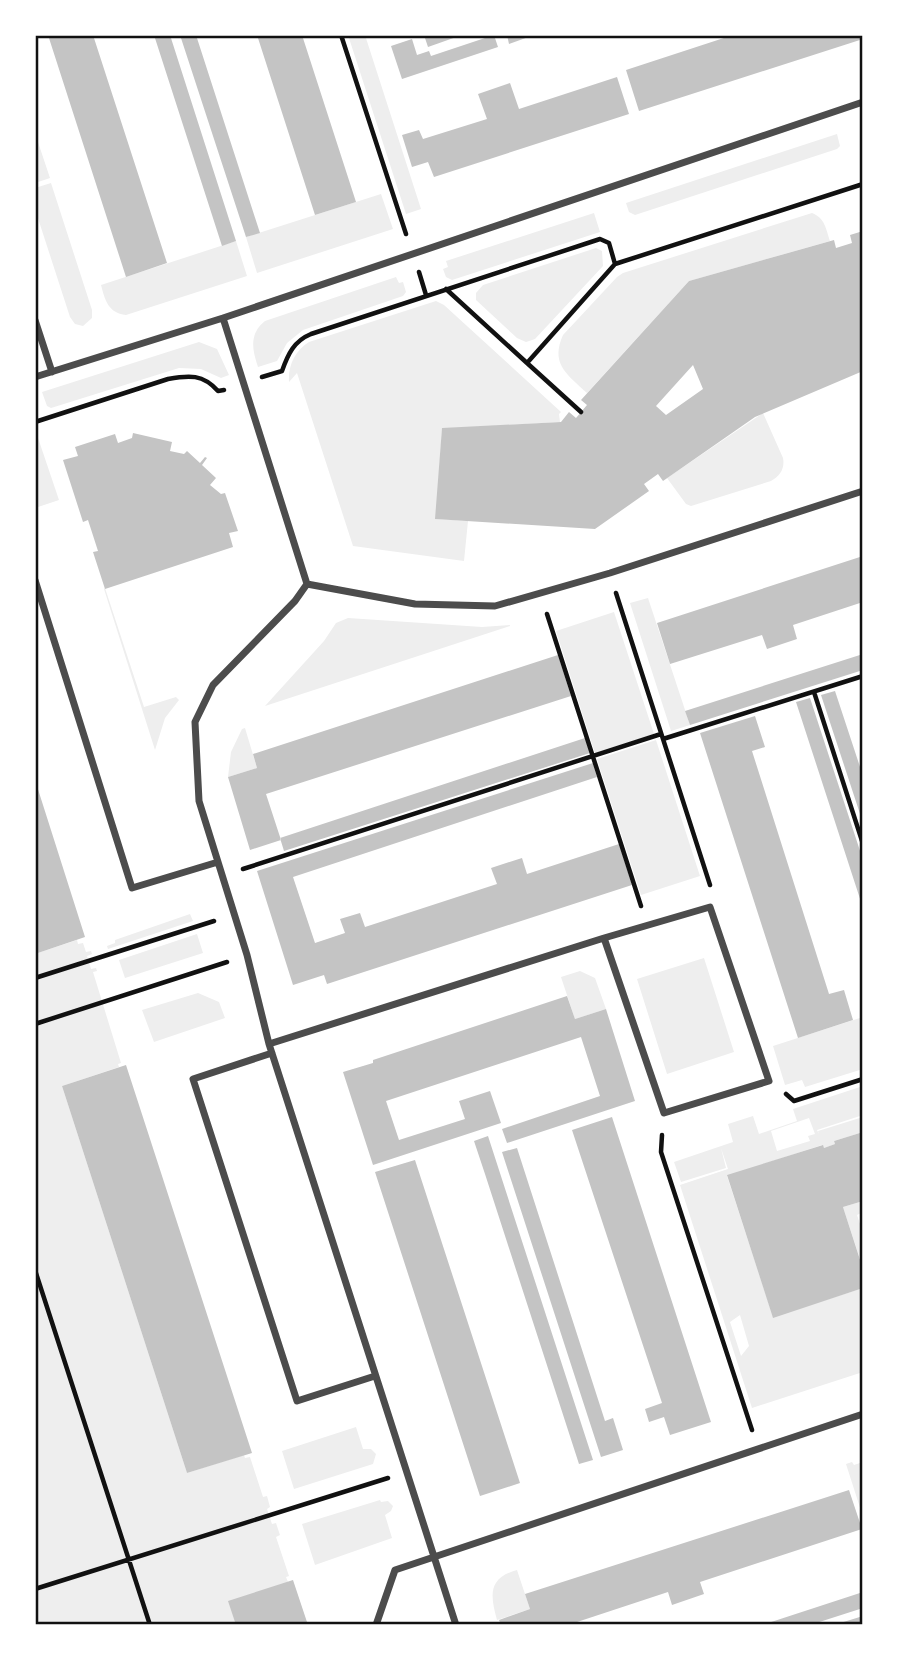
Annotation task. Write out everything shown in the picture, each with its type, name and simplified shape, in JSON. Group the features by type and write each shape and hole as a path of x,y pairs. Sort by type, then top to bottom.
{"street":[{"path":"35,377 223,318 863,102"},
{"path":"223,318 307,584"},
{"path":"35,320 52,372"},
{"path":"307,584 415,604 495,606 610,573 863,491"},
{"path":"35,580 132,888 218,862"},
{"path":"307,584 295,601 213,685 195,722 199,801 247,956 269,1044 456,1625"},
{"path":"269,1044 604,938 710,907 769,1081 664,1113 604,938"},
{"path":"272,1052 193,1079 297,1401 375,1376"},
{"path":"376,1625 395,1570 863,1414"}],"path":[{"path":"341,35 413,254"},
{"path":"527,363 615,264 863,184"},
{"path":"35,422 168,379 190,375 202,377 219,391 282,371 292,348 301,338 600,239 609,243 615,264"},
{"path":"446,289 581,412"},
{"path":"610,573 710,887 710,907"},
{"path":"541,593 648,925"},
{"path":"222,876 593,756 863,676"},
{"path":"814,692 863,844"},
{"path":"35,978 234,914"},
{"path":"35,1024 247,956"},
{"path":"769,1081 794,1101 863,1079"},
{"path":"664,1113 661,1152 758,1449"},
{"path":"35,1270 149,1625"},
{"path":"35,1589 406,1473"}],"shaded area":[{"path":"348,35 365,35 421,209 406,214"},
{"path":"35,133 50,178 35,183"},
{"path":"837,134 840,146 837,149 635,215 629,212 626,203"},
{"path":"51,183 92,310 92,318 83,326 75,324 70,317 35,209 35,188"},
{"path":"381,194 393,229 257,273 246,237"},
{"path":"594,213 600,232 452,280 446,277 443,269 448,267 446,261"},
{"path":"812,213 822,221 830,241 689,281 587,393 563,368 558,354 563,335 623,273"},
{"path":"236,241 247,276 126,315 115,312 106,301 101,285"},
{"path":"596,248 602,251 603,266 535,339 526,342 517,338 476,300 476,293 483,285"},
{"path":"396,277 399,283 403,282 406,292 403,296 303,330 287,343 277,361 258,367 253,342 256,331 265,321"},
{"path":"436,301 444,305 561,412 560,422 442,429 436,519 468,521 464,561 353,546 297,373 289,382 293,359 309,342"},
{"path":"199,342 217,349 229,375 221,378 201,369 179,368 51,408 47,406 42,392"},
{"path":"763,413 783,458 779,474 771,481 691,506 686,504 667,478"},
{"path":"35,429 59,500 35,508"},
{"path":"104,589 144,707 176,697 179,700 165,718 155,750"},
{"path":"648,598 690,725 671,731 630,603"},
{"path":"614,612 654,734 595,753 556,631"},
{"path":"348,618 482,627 510,626 265,706 324,641 336,623"},
{"path":"245,728 257,768 228,777 231,752"},
{"path":"656,740 700,876 641,895 597,759"},
{"path":"190,914 193,921 108,949 107,946 115,943 115,940"},
{"path":"197,934 203,953 125,978 119,960"},
{"path":"77,940 78,944 83,943 86,952 91,951 92,954 87,956 91,969 96,968 97,971 93,972 121,1063 118,1064 119,1067 62,1086 187,1473 244,1455 245,1458 250,1457 263,1497 267,1496 270,1507 267,1509 272,1524 276,1523 280,1535 276,1537 289,1576 286,1577 288,1582 236,1625 35,1625 35,954"},
{"path":"704,958 734,1052 667,1074 637,979"},
{"path":"580,971 595,978 606,1009 575,1019 561,977"},
{"path":"198,993 219,1002 225,1018 154,1042 142,1010"},
{"path":"863,1017 863,1069 805,1087 802,1080 785,1085 773,1046"},
{"path":"863,1086 863,1115 817,1130 819,1134 818,1131 863,1117 863,1132 834,1141 835,1144 824,1148 822,1145 727,1176 773,1317 863,1288 863,1372 752,1408 680,1185 728,1169 721,1148 726,1168 681,1182 674,1162 733,1142 728,1124 753,1116 759,1134 797,1121 793,1109","holes":["809,1118 815,1134 808,1136 810,1141 777,1151 771,1131","740,1315 749,1346 741,1356 730,1322"]},
{"path":"863,1201 863,1212 857,1215 863,1233 863,1268 843,1207"},
{"path":"356,1427 363,1449 371,1449 376,1454 373,1464 294,1489 282,1451"},
{"path":"852,1462 854,1465 863,1462 863,1517 846,1464"},
{"path":"380,1500 388,1501 393,1506 385,1515 392,1538 315,1565 302,1524"},
{"path":"517,1570 530,1609 497,1620 493,1603 496,1583 508,1573"}],"building":[{"path":"48,35 93,35 167,263 126,277"},
{"path":"154,35 170,35 236,241 222,246"},
{"path":"180,35 196,35 260,233 246,237"},
{"path":"257,35 302,35 356,202 315,215"},
{"path":"424,35 462,35 428,47"},
{"path":"494,35 498,47 402,79 391,46 412,39 417,55 429,51 431,56"},
{"path":"507,35 534,35 509,44"},
{"path":"733,35 863,35 863,39 639,111 626,70"},
{"path":"617,77 629,114 434,177 428,162 412,167 402,135 419,130 423,139 487,119 478,94 510,83 519,109"},
{"path":"863,231 863,371 755,417 663,481 658,474 644,484 649,491 595,529 435,519 442,428 561,422 569,412 576,418 587,405 581,400 689,281 834,240 836,248 852,243 850,235","holes":["693,365 703,389 666,415 656,406"]},
{"path":"133,433 172,442 170,451 184,454 187,451 200,463 207,458 202,465 216,478 210,485 221,494 225,493 238,531 229,533 233,547 105,589 93,552 98,551 88,520 83,522 63,460 78,456 75,447 115,434 118,443 132,438"},
{"path":"863,556 863,602 793,625 797,639 767,649 762,635 670,664 657,623"},
{"path":"863,654 863,670 690,725 685,711"},
{"path":"558,655 571,696 266,794 281,840 250,850 228,777 257,768 253,754"},
{"path":"835,691 863,776 863,823 821,695"},
{"path":"810,698 863,860 863,908 796,702"},
{"path":"755,716 765,747 752,751 829,994 844,990 853,1020 798,1038 700,733"},
{"path":"585,738 590,753 284,851 280,838"},
{"path":"593,763 597,777 293,877 315,943 345,933 340,919 360,913 365,927 497,884 491,868 522,858 527,874 619,844 632,885 327,984 324,975 293,985 257,871"},
{"path":"35,784 85,937 35,954"},
{"path":"567,996 575,1019 606,1009 635,1101 507,1143 502,1129 600,1096 581,1037 386,1101 399,1140 465,1119 459,1101 490,1091 501,1123 373,1165 343,1072"},
{"path":"126,1065 252,1453 187,1473 62,1086"},
{"path":"612,1117 711,1422 670,1435 664,1417 649,1422 645,1409 662,1403 572,1130"},
{"path":"863,1132 863,1201 843,1207 863,1269 863,1288 773,1318 727,1175 823,1145 824,1148 835,1144 834,1141"},
{"path":"488,1136 593,1460 579,1464 474,1141"},
{"path":"517,1148 605,1421 613,1418 623,1450 601,1457 502,1152"},
{"path":"415,1160 520,1483 480,1496 375,1172"},
{"path":"849,1490 862,1529 700,1582 704,1594 672,1605 668,1592 568,1625 501,1625 499,1620 530,1609 525,1594"},
{"path":"293,1580 308,1625 236,1625 228,1601"},
{"path":"863,1592 863,1608 810,1625 762,1625"},
{"path":"863,1616 863,1625 837,1625 837,1624"}]}
